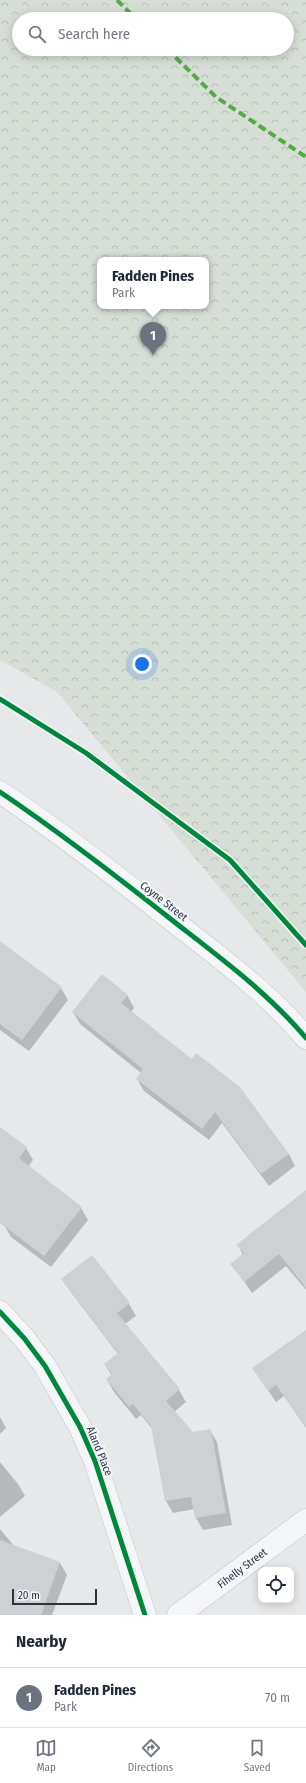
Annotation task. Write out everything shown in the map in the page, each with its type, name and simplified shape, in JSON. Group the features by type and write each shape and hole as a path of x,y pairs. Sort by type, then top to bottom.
{"street":[{"name":"Coyne Street","path":"0,792 112,872 194,937 261,993 294,1024 306,1038"},
{"name":"Aland Place","path":"0,1312 24,1338 45,1366 80,1427 95,1461 145,1615"},
{"name":"Fihelly Street","path":"178,1615 306,1520"}],"green space":[{"path":"0,0 306,0 306,992 57,692 0,660"}],"building":[{"path":"0,941 62,987 22,1040 0,1024"},
{"path":"102,974 128,995 121,1003 192,1059 196,1053 240,1087 289,1154 261,1174 215,1112 202,1129 136,1079 143,1069 72,1012"},
{"path":"0,1127 27,1147 19,1158 82,1207 44,1256 0,1223"},
{"path":"306,1190 306,1288 279,1254 244,1282 230,1264 244,1253 236,1245"},
{"path":"92,1255 130,1303 117,1313 180,1389 166,1401 193,1432 211,1429 226,1513 195,1518 191,1497 165,1501 151,1426 133,1404 129,1407 106,1379 112,1374 104,1364 118,1353 61,1279"},
{"path":"306,1330 306,1427 276,1385 268,1391 252,1368"},
{"path":"0,1540 60,1562 41,1615 0,1615"}],"marked path":[{"path":"117,0 129,12"},
{"path":"174,56 216,97 306,157"}],"cycle path":[{"path":"0,699 86,753 230,860 306,945"},
{"path":"0,792 90,856 228,964 277,1007 306,1038"},
{"path":"0,1312 24,1338 45,1366 80,1427 95,1461 145,1615"}],"place":[{"name":"Fadden Pines","path":"153,355"}]}
